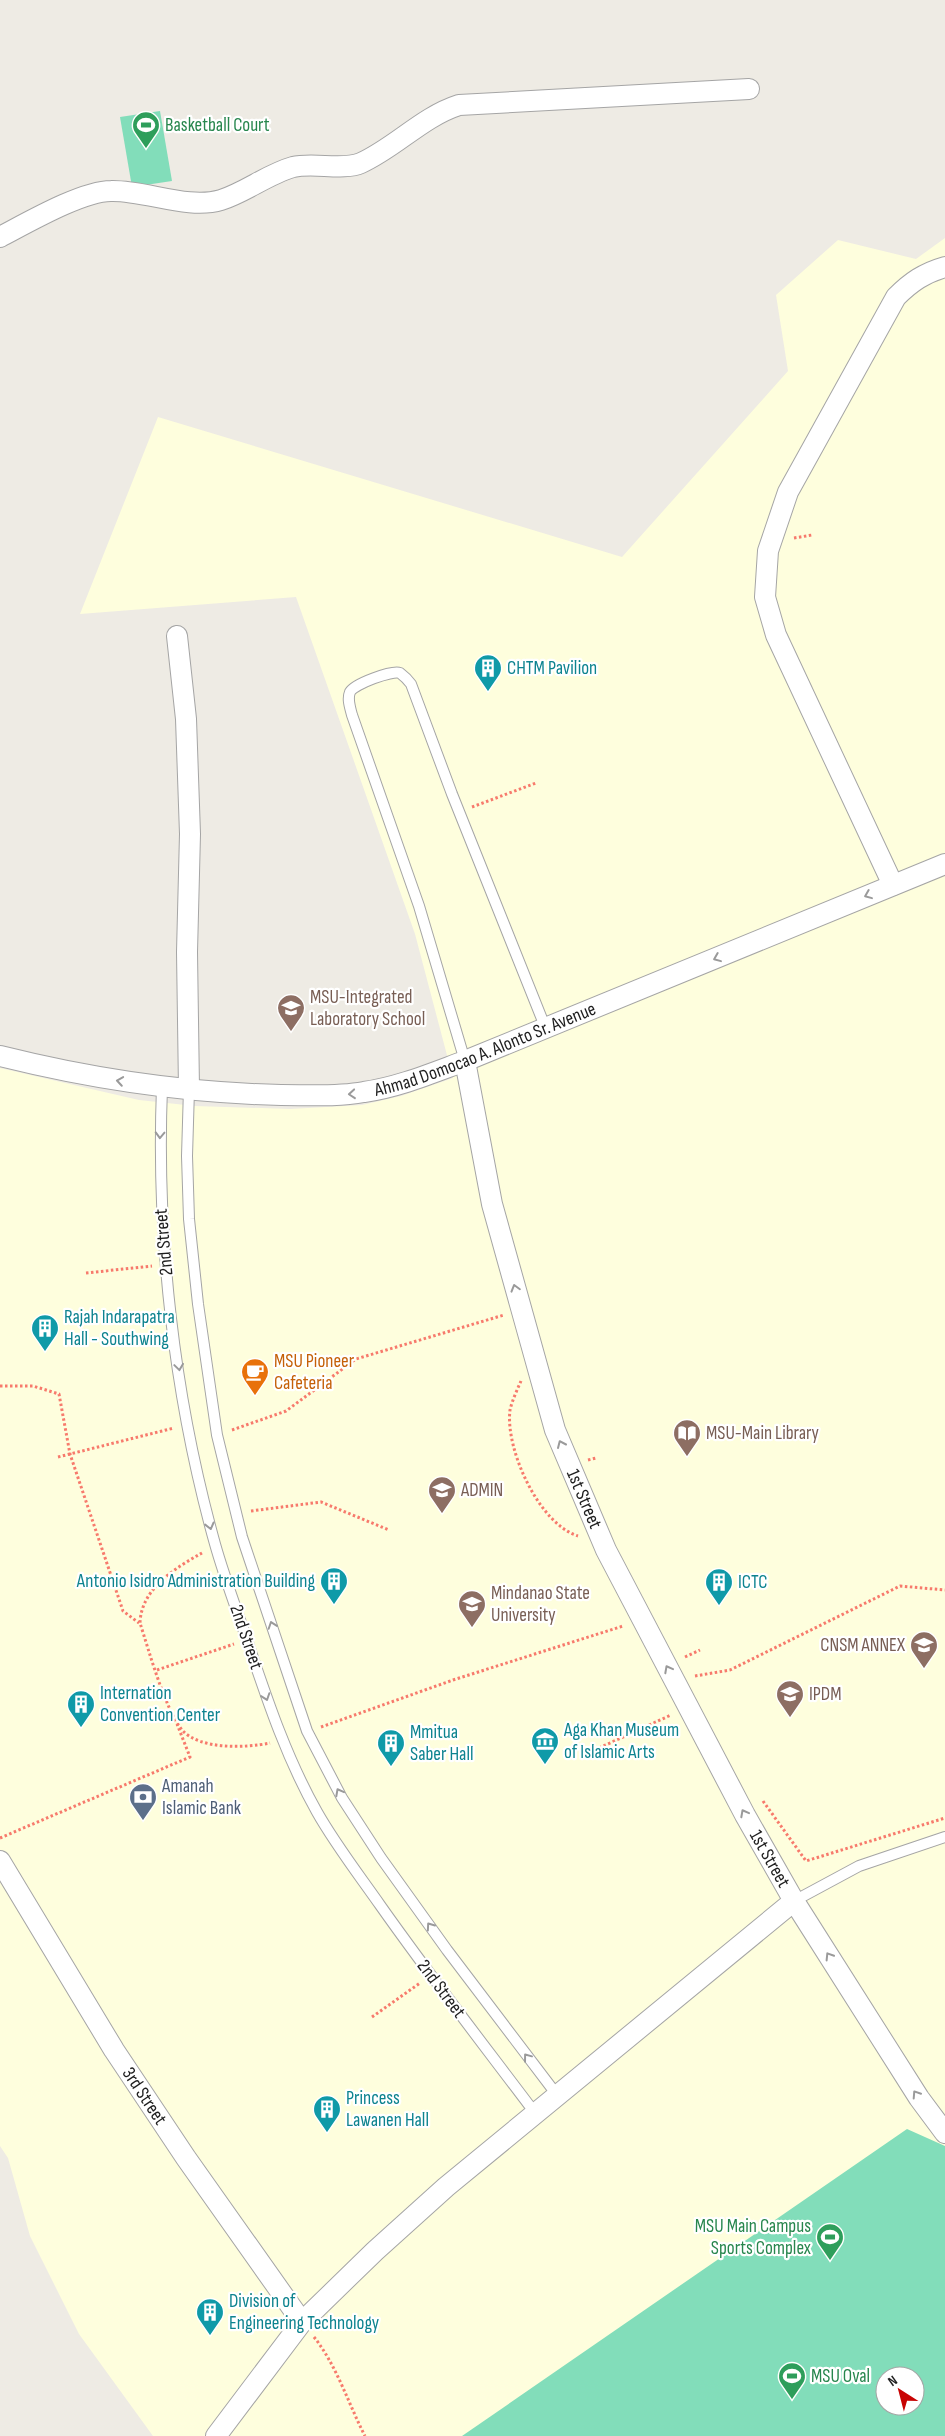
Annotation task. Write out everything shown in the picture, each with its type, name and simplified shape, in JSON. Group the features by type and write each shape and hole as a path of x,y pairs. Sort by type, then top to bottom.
{"street":[{"path":"0,238 89,194 111,191 198,202 220,200 295,167 350,166 369,158 443,110 459,105 750,89"},
{"path":"893,885 776,635 765,597 768,551 788,492 896,297 912,281 926,272 945,267"},
{"path":"177,636 186,719 190,824 187,995 190,1090"},
{"name":"Ahmad Domocao A. Alonto Sr. Avenue","path":"0,1056 79,1074 190,1090 239,1094 334,1095 363,1093 400,1085 465,1062 945,864"},
{"name":"1st Street","path":"465,1062 492,1204 555,1430 603,1541 688,1707 794,1901 918,2098 945,2133"},
{"name":"3rd Street","path":"0,1861 114,2050 186,2158 302,2322"},
{"path":"216,2436 302,2322 375,2251 446,2187 794,1901"}],"lane":[{"path":"465,1062 419,906 348,701 351,691 357,686 391,672 399,673 406,678 417,695 459,812 546,1028"},
{"name":"2nd Street","path":"162,1087 159,1156 166,1264 187,1424 215,1545 281,1740 317,1813 431,1975 535,2113"},
{"name":"2nd Street","path":"190,1090 187,1156 189,1219 198,1304 217,1435 242,1538 307,1731 342,1798 381,1858 447,1950 557,2095"},
{"path":"794,1901 859,1866 945,1837"}],"path":[{"path":"459,812 536,783"},
{"path":"86,1273 166,1264"},
{"path":"217,1435 286,1411 356,1359 522,1310"},
{"path":"534,1355 524,1373 510,1410 512,1434 520,1467 530,1490 541,1506 556,1521 574,1535 594,1542 603,1541"},
{"path":"0,1386 33,1386 59,1394 70,1454 124,1611 140,1623"},
{"path":"58,1457 187,1424"},
{"path":"236,1513 320,1502 389,1530"},
{"path":"0,1838 190,1757 173,1716 140,1623 140,1610 161,1581 181,1565 215,1545"},
{"path":"674,1680 730,1670 900,1586 945,1590"},
{"path":"307,1731 453,1680 643,1620"},
{"path":"156,1670 247,1640"},
{"path":"599,1748 688,1707"},
{"path":"173,1716 183,1731 194,1738 210,1744 249,1748 281,1740"},
{"path":"760,1798 806,1861 945,1818"},
{"path":"372,2017 431,1975"},
{"path":"302,2322 324,2349 365,2436"}],"shaded area":[{"name":"Mindanao State University","path":"945,238 945,2436 153,2436 79,2334 30,2236 8,2158 0,2146 0,1068 139,1100 195,1106 290,1109 362,1105 401,1096 453,1078 415,934 296,597 80,614 158,417 622,557 788,371 776,295 838,240 916,259"}],"green space":[{"name":"Basketball Court","path":"160,111 172,181 132,187 120,117"},
{"name":"MSU Main Campus Sports Complex","path":"907,2129 945,2146 945,2436 462,2436"}],"place":[{"name":"Basketball Court","path":"146,149"},
{"name":"CHTM Pavilion","path":"488,692"},
{"name":"MSU-Integrated Laboratory School","path":"291,1032"},
{"name":"Rajah Indarapatra Hall - Southwing","path":"45,1352"},
{"name":"MSU Pioneer Cafeteria","path":"255,1396"},
{"name":"MSU-Main Library","path":"687,1457"},
{"name":"ADMIN","path":"442,1514"},
{"name":"Antonio Isidro Administration Building","path":"334,1605"},
{"name":"ICTC","path":"719,1606"},
{"name":"Mindanao State University","path":"472,1628"},
{"name":"CNSM ANNEX","path":"924,1669"},
{"name":"IPDM","path":"790,1718"},
{"name":"Internation Convention Center","path":"81,1728"},
{"name":"Aga Khan Museum of Islamic Arts","path":"545,1765"},
{"name":"Mmitua Saber Hall","path":"391,1767"},
{"name":"Amanah Islamic Bank","path":"143,1821"},
{"name":"Princess Lawanen Hall","path":"327,2133"},
{"name":"MSU Main Campus Sports Complex","path":"830,2261"},
{"name":"Division of Engineering Technology","path":"210,2336"},
{"name":"MSU Oval","path":"792,2400"}]}
